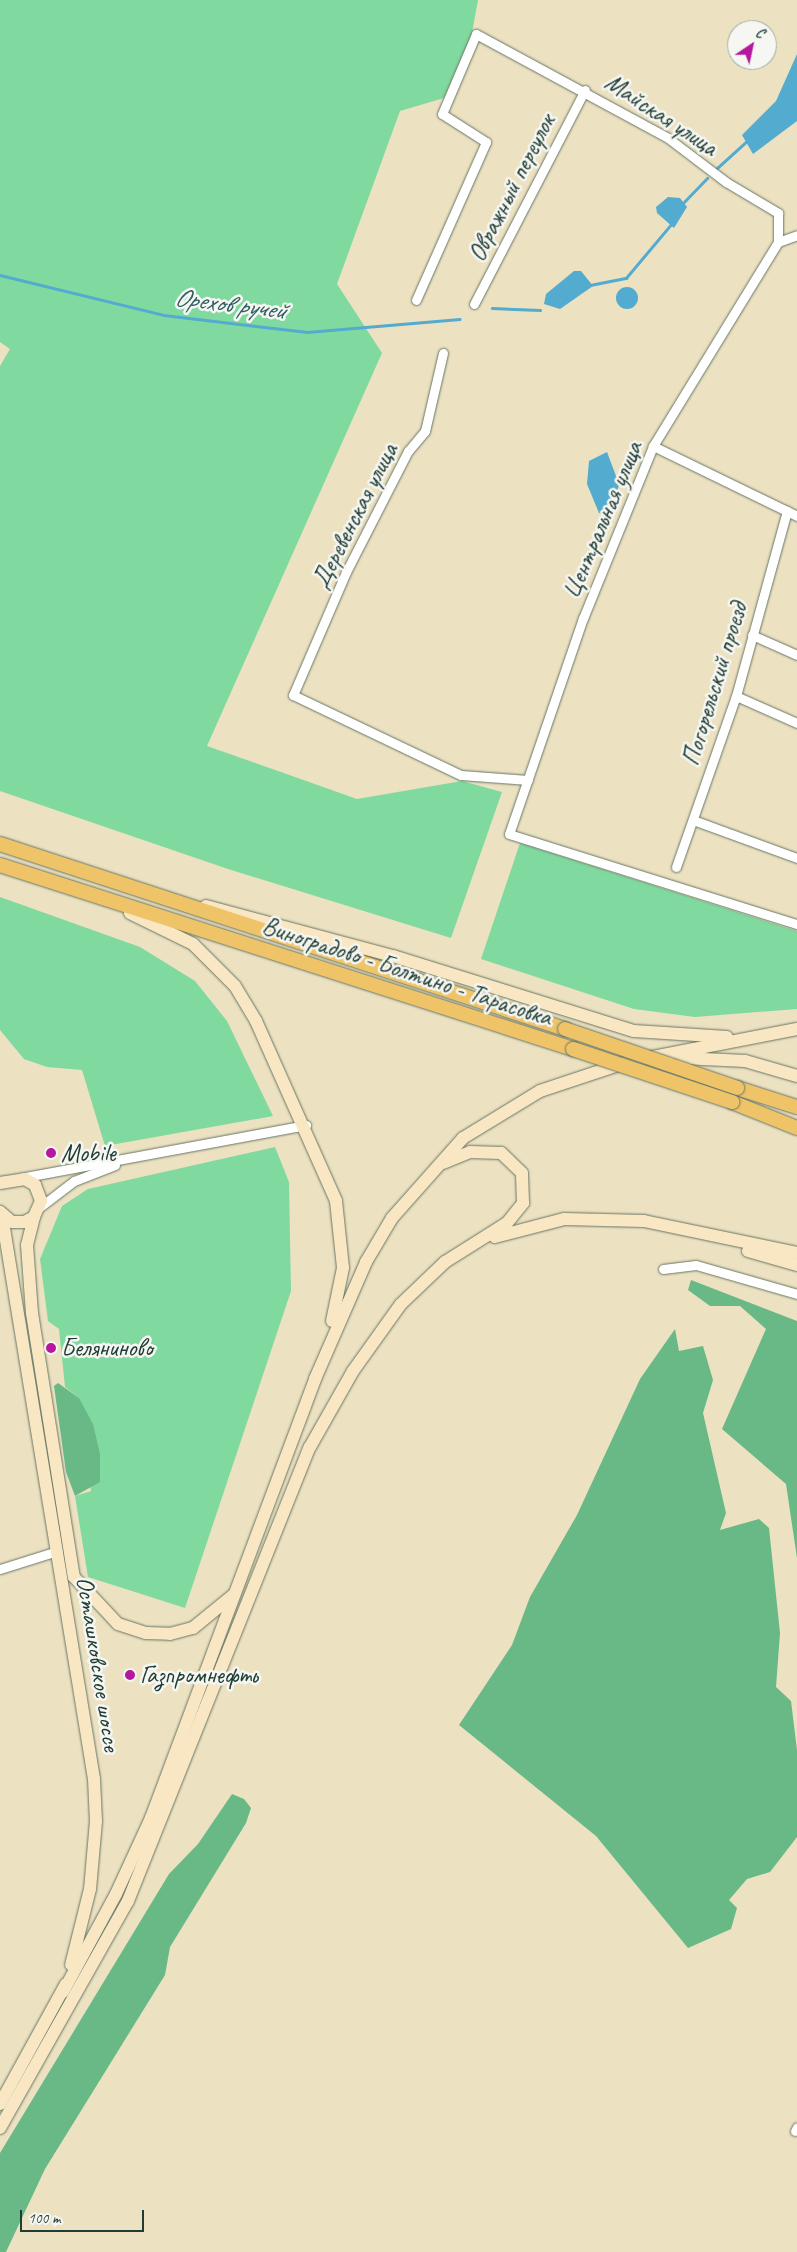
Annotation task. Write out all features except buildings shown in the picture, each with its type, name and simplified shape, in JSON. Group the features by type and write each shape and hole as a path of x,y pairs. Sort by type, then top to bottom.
{"main road":[{"name":"Виноградово - Болтино - Тарасовка","path":"0,844 797,1107"},
{"name":"Виноградово - Болтино - Тарасовка","path":"1,865 573,1049 732,1102 797,1128"},
{"path":"1,865 161,925 193,944 235,986 306,1125 336,1201 342,1234 340,1286 323,1360"},
{"path":"130,887 338,940 634,1031 670,1036 755,1037"},
{"path":"68,1994 150,1818 323,1360 366,1262 421,1180 463,1138 498,1114 540,1091 627,1062 797,1029"},
{"path":"640,1059 745,1061 797,1076"},
{"path":"68,1994 128,1901 161,1825 274,1527 310,1447 353,1371 401,1304 445,1262 507,1224 523,1203 522,1173 516,1163 501,1153 470,1152 446,1160 421,1180"},
{"name":"Осташковское шоссе","path":"7,1182 35,1185 37,1212 27,1252 32,1313 74,1577 118,1624 146,1633 170,1634 193,1628 236,1592"},
{"name":"Осташковское шоссе","path":"1,1214 18,1223 37,1212"},
{"name":"Осташковское шоссе","path":"0,2128 68,1994 90,1889 96,1821 89,1744 1,1214"},
{"path":"474,1245 564,1219 644,1221 797,1253"},
{"path":"644,1221 797,1265"},
{"name":"Осташковское шоссе","path":"0,2104 68,1994"}],"street":[{"name":"Майская улица","path":"416,300 486,142 442,114 476,34 585,90 778,213 778,242"},
{"name":"Овражный переулок","path":"474,304 585,90"},
{"path":"778,242 797,236"},
{"name":"Центральная улица","path":"778,242 653,446 584,618 509,834 797,924"},
{"name":"Деревенская улица","path":"443,352 425,431 408,451 346,572 293,695 461,775 528,780"},
{"path":"653,446 797,516"},
{"name":"Погорельский проезд","path":"676,867 736,696 787,511"},
{"path":"752,635 797,655"},
{"path":"736,696 797,724"},
{"path":"693,820 797,858"},
{"name":"Осташковское шоссе","path":"7,1182 306,1125"},
{"name":"Осташковское шоссе","path":"37,1212 74,1181 129,1160"},
{"path":"663,1269 696,1265 797,1294"},
{"path":"0,1569 57,1551"}],"green space":[{"path":"0,0 478,0 471,38 444,98 400,111 337,284 382,353 207,746 357,799 462,781 502,792 451,938 228,869 0,791 0,366 10,349 0,342"},
{"path":"520,843 797,931 797,1009 695,1017 634,1009 481,959"},
{"path":"0,897 140,947 195,981 227,1021 273,1116 105,1146 82,1070 47,1067 24,1059 0,1030"},
{"path":"275,1147 289,1182 291,1291 185,1608 88,1577 75,1496 91,1491 79,1398 65,1387 59,1329 48,1321 40,1259 62,1206 88,1189"},
{"path":"691,1280 797,1321 797,1558 786,1484 722,1429 766,1329 740,1306 710,1306 688,1290"},
{"path":"675,1329 679,1351 703,1346 713,1380 703,1413 726,1513 720,1530 759,1519 769,1528 780,1633 776,1687 791,1701 797,1750 797,1837 770,1872 747,1879 729,1900 737,1908 731,1929 688,1948 596,1836 459,1725 512,1645 530,1597 577,1515 640,1379"},
{"path":"58,1383 79,1398 93,1424 100,1454 100,1482 75,1496 66,1472 54,1386"},
{"path":"232,1794 244,1799 251,1808 246,1823 170,1947 165,1975 45,2169 6,2252 0,2252 0,2153 169,1874 198,1844"}],"water":[{"path":"797,54 797,121 753,154 742,135 776,101"},
{"path":"668,197 680,198 687,207 674,228 657,213 656,207"},
{"path":"574,271 581,271 593,286 560,309 544,304 546,294"},
{"path":"627,287 635,290 638,298 635,306 627,309 619,306 616,298 619,290"},
{"path":"607,452 619,484 612,516 599,513 587,484 589,461"}],"waterway":[{"name":"Орехов ручей","path":"715,170 748,140"},
{"name":"Орехов ручей","path":"682,204 707,178"},
{"name":"Орехов ручей","path":"590,285 626,278 673,222"},
{"name":"Орехов ручей","path":"0,275 164,315 307,332 459,319"},
{"name":"Орехов ручей","path":"492,308 540,310"}],"place":[{"name":"Mobile","path":"51,1153"},
{"name":"Беляниново","path":"51,1348"},
{"name":"Газпромнефть","path":"130,1675"}]}
